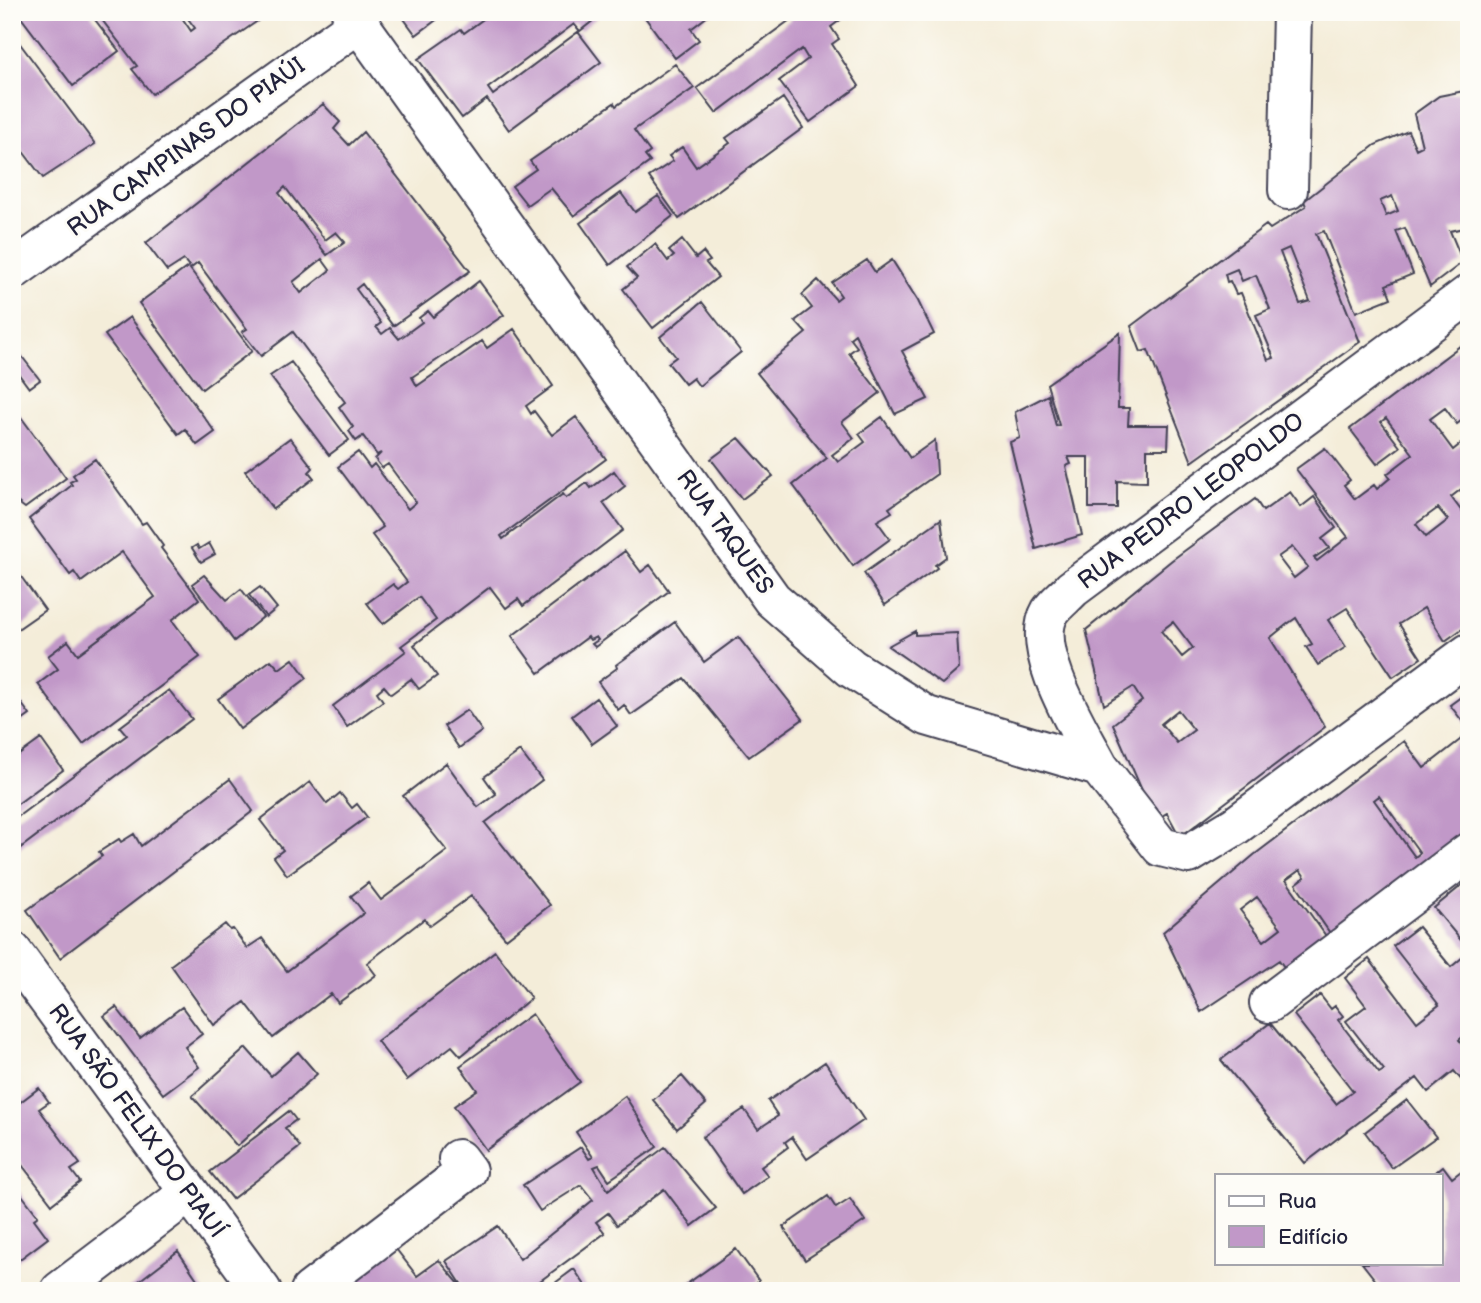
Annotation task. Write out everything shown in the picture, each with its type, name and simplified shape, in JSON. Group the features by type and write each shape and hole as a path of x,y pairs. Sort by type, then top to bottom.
{"street":[{"path":"1288,190 1292,12"},
{"name":"RUA CAMPINAS DO PIAÚI","path":"12,271 355,17"},
{"name":"RUA TAQUES","path":"355,17 772,599 851,668 927,716 1099,767"},
{"name":"RUA PEDRO LEOPOLDO","path":"1099,767 1059,687 1043,645 1049,613 1073,589 1469,294"},
{"path":"1099,767 1161,847 1189,854 1235,826 1469,653"},
{"path":"1269,1003 1469,852"},
{"name":"RUA SÃO FELIX DO PIAUÍ","path":"12,951 262,1291"},
{"path":"310,1291 467,1171 458,1159"},
{"path":"60,1291 190,1193"}],"building":[{"path":"17,12 89,12 119,51 73,86"},
{"path":"96,12 178,12 191,31 195,28 183,12 254,12 259,20 152,94 132,69 137,66"},
{"path":"399,12 447,12 416,35"},
{"path":"493,12 604,12 580,31 574,24 488,88 493,95 578,32 601,62 509,130 487,99 462,118 418,59 461,29 464,33"},
{"path":"641,12 713,12 691,29 699,40 675,58"},
{"path":"801,12 851,12 831,27 839,39 832,44 859,86 810,122 779,81 808,59 802,49 716,113 697,88"},
{"path":"12,33 95,144 43,178 12,137"},
{"path":"675,64 694,88 634,130 650,152 645,156 650,162 574,216 551,188 527,205 512,186 536,169 530,161 614,103 616,106"},
{"path":"1469,90 1469,227 1450,231 1463,262 1430,287 1405,228 1396,231 1413,274 1386,285 1391,298 1356,312 1324,231 1316,234 1360,342 1192,462 1148,350 1141,352 1131,326 1266,225 1270,229 1306,206 1304,201 1375,145 1408,131 1416,149 1422,146 1414,114 1439,96","holes":["1392,196 1398,211 1386,216 1380,201","1289,248 1310,301 1300,304 1280,252","1237,269 1242,281 1256,275 1270,309 1256,315 1274,358 1268,360 1241,293 1236,294 1230,281 1227,282 1225,274"]},
{"path":"783,98 803,128 679,219 649,177 673,161 669,156 682,147 696,167 730,143 726,138"},
{"path":"323,104 340,122 334,129 349,145 363,132 470,271 393,326 362,284 356,289 381,323 376,327 382,334 390,328 399,339 422,322 419,318 428,311 433,317 479,281 504,315 412,377 417,386 482,341 487,348 514,329 553,386 526,406 531,414 534,411 552,435 576,417 606,459 501,536 503,539 563,494 566,498 587,483 591,488 614,471 625,486 603,503 623,530 523,606 518,599 506,608 490,587 414,645 437,676 419,689 411,679 391,694 384,686 377,692 383,701 347,727 333,706 406,651 401,646 436,620 419,597 383,624 367,603 393,584 398,589 407,582 372,535 383,527 338,467 358,452 370,468 374,464 408,509 416,502 388,464 382,468 375,459 381,453 377,455 363,436 356,441 349,431 353,427 339,407 345,402 293,332 261,356 242,332 247,329 198,263 190,269 252,351 202,389 139,303 189,266 184,260 167,271 146,243","holes":["285,187 325,240 336,232 345,242 327,255 279,193","322,259 330,270 301,293 293,282"]},
{"path":"621,193 635,212 658,196 673,216 610,265 580,223"},
{"path":"682,240 696,258 703,252 710,261 706,263 718,277 653,328 623,289 637,278 627,267 655,244 668,261 674,256 669,251"},
{"path":"867,260 875,272 892,260 918,301 934,334 902,351 928,399 895,414 855,334 850,338 857,347 849,353 880,393 842,422 854,438 832,455 838,462 865,442 859,434 882,417 910,458 935,440 937,474 889,508 892,512 877,521 890,539 853,566 793,485 827,458 757,373 806,333 795,321 812,308 802,295 818,280 836,300 841,296 832,283"},
{"path":"702,302 741,352 699,386 693,378 685,384 668,363 676,357 660,337"},
{"path":"130,317 215,432 197,445 185,429 178,434 105,335"},
{"path":"1120,333 1118,408 1129,408 1128,425 1169,425 1168,449 1147,449 1147,482 1117,481 1117,508 1089,508 1089,457 1068,457 1071,464 1066,466 1082,535 1036,549 1010,442 1020,438 1015,412 1048,395 1056,426 1059,425 1047,384"},
{"path":"1460,346 1469,357 1469,420 1466,417 1457,424 1445,408 1430,419 1453,450 1469,437 1469,483 1451,497 1469,521 1469,610 1462,614 1469,624 1445,641 1424,608 1399,624 1421,658 1393,677 1347,608 1328,620 1346,647 1318,665 1306,647 1312,644 1296,618 1286,625 1270,638 1325,727 1180,837 1167,813 1155,820 1113,724 1142,701 1133,687 1104,705 1086,630 1172,560 1255,499 1263,511 1290,492 1301,507 1314,497 1336,528 1322,539 1329,548 1314,558 1317,561 1348,537 1296,469 1325,448 1350,480 1344,485 1355,499 1374,485 1377,489 1390,478 1387,474 1413,454 1386,418 1381,422 1400,447 1377,464 1350,429","holes":["1438,508 1448,520 1426,537 1416,524","1292,547 1308,567 1294,578 1278,557","1173,622 1193,648 1182,657 1161,631","1178,710 1194,730 1177,743 1161,724"]},
{"path":"20,354 40,380 29,388 12,365 12,360"},
{"path":"291,362 349,440 329,455 270,376"},
{"path":"18,413 66,478 25,508 12,498 12,417"},
{"path":"290,438 313,468 309,472 314,478 273,509 245,471"},
{"path":"739,438 773,476 742,499 711,459"},
{"path":"95,459 142,524 146,522 163,546 161,548 199,599 172,620 200,657 83,744 38,684 58,669 48,656 68,641 78,654 155,597 122,552 81,582 74,572 70,575 29,519 72,485 70,482 76,479 73,475"},
{"path":"941,519 946,557 935,565 937,568 885,605 864,573"},
{"path":"209,543 215,554 201,562 192,548 197,545 199,549"},
{"path":"625,551 641,572 650,565 669,591 595,647 592,644 598,640 596,637 590,640 588,637 539,673 512,636"},
{"path":"12,564 45,610 12,633"},
{"path":"204,575 227,600 241,589 263,617 234,641 192,584"},
{"path":"260,587 277,608 266,617 249,595"},
{"path":"675,622 704,662 738,637 803,719 749,757 684,678 631,715 624,705 618,710 598,682 617,668 616,665"},
{"path":"915,631 915,635 957,633 959,669 942,684 888,646"},
{"path":"293,659 307,678 240,729 218,699 271,660 279,669"},
{"path":"12,683 17,688 13,692 30,715 12,728"},
{"path":"169,690 192,719 19,849 12,840 12,821 127,735 120,727"},
{"path":"1469,691 1469,730 1450,705"},
{"path":"596,698 617,726 592,744 572,716"},
{"path":"467,710 482,731 459,748 444,726"},
{"path":"1469,733 1469,828 1330,933 1296,884 1305,877 1300,870 1286,880 1326,936 1284,967 1279,960 1201,1012 1163,932 1254,855 1404,741 1424,768","holes":["1379,796 1420,853 1415,857 1374,800","1257,897 1281,928 1264,941 1240,910"]},
{"path":"41,739 63,770 12,808 12,760"},
{"path":"520,751 542,780 485,823 550,905 506,939 471,896 430,926 424,919 367,963 376,975 338,1003 331,994 273,1038 245,1002 214,1025 171,965 225,924 230,930 233,929 247,948 262,938 287,971 364,913 351,896 368,883 381,900 447,851 403,796 446,763 478,807 496,794 484,777"},
{"path":"230,779 253,811 60,958 27,910 102,856 99,852 119,839 121,842 134,834 141,846"},
{"path":"310,782 327,804 340,793 352,808 357,804 367,817 287,875 274,857 283,850 260,820"},
{"path":"1469,872 1469,950 1434,908 1467,881 1463,876"},
{"path":"1418,927 1451,967 1469,952 1469,1032 1459,1040 1469,1052 1469,1089 1454,1071 1428,1092 1417,1078 1305,1163 1221,1060 1270,1023 1336,1104 1353,1091 1294,1015 1320,995 1331,1009 1335,1006 1343,1016 1338,1020 1379,1073 1384,1070 1346,1021 1366,1006 1345,978 1369,959 1417,1022 1439,1005 1393,946"},
{"path":"495,951 531,998 461,1056 452,1046 407,1080 377,1041"},
{"path":"116,1007 140,1038 182,1007 202,1034 185,1047 199,1067 163,1094 104,1016"},
{"path":"532,1014 580,1082 486,1150 454,1106 477,1090 460,1066"},
{"path":"246,1048 271,1076 298,1052 317,1074 237,1146 192,1096"},
{"path":"825,1062 864,1120 807,1159 792,1137 785,1142 788,1147 761,1167 768,1176 742,1194 702,1137 744,1109 758,1129 778,1116 768,1101"},
{"path":"682,1076 706,1104 677,1129 653,1100"},
{"path":"39,1088 49,1102 39,1109 80,1164 71,1170 80,1182 52,1204 12,1152 12,1094 19,1103"},
{"path":"625,1096 657,1147 609,1180 599,1165 594,1167 608,1190 665,1147 716,1208 692,1226 664,1189 617,1225 608,1213 596,1222 605,1233 536,1284 541,1291 466,1291 446,1261 498,1226 520,1259 593,1200 581,1185 540,1211 523,1185 581,1147 589,1159 593,1157 576,1132"},
{"path":"1407,1100 1436,1137 1392,1168 1365,1132"},
{"path":"289,1111 296,1120 285,1128 300,1147 232,1199 210,1172"},
{"path":"1469,1165 1469,1291 1384,1291 1363,1264 1442,1264 1442,1174 1433,1174 1443,1166 1452,1178"},
{"path":"12,1182 38,1216 34,1219 48,1238 12,1265"},
{"path":"828,1196 836,1208 850,1199 865,1221 805,1260 783,1227"},
{"path":"393,1245 417,1276 439,1260 465,1291 334,1291"},
{"path":"736,1249 759,1281 745,1291 677,1291"},
{"path":"178,1251 205,1291 126,1291 148,1274"},
{"path":"574,1269 589,1291 551,1291 558,1286 555,1283"}]}
